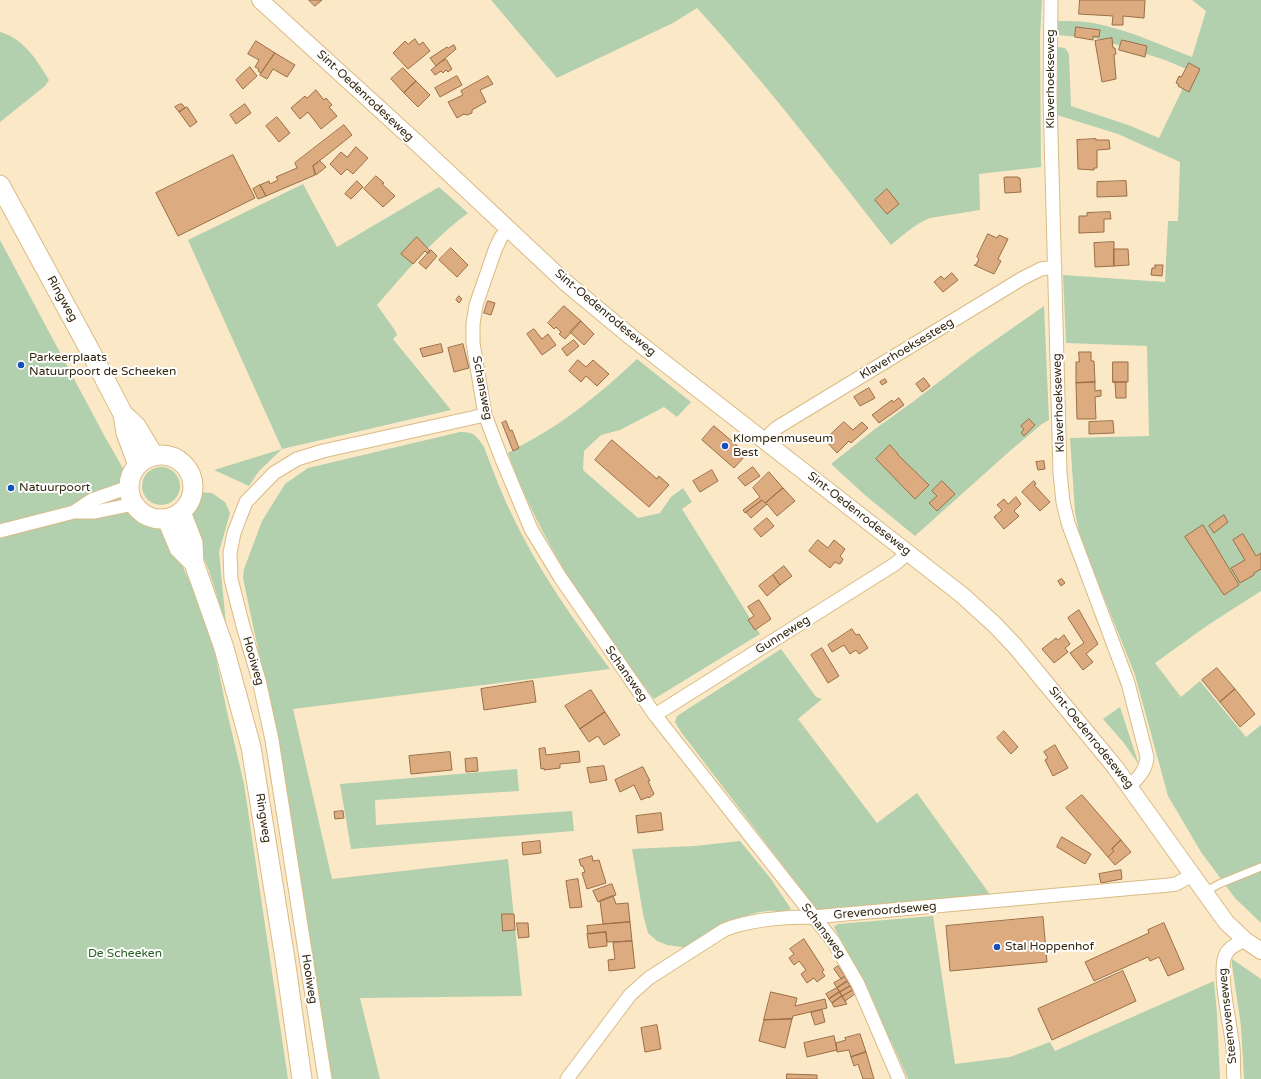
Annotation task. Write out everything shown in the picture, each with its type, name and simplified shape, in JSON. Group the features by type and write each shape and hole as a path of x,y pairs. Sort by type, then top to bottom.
{"main road":[{"name":"Ringweg","path":"0,185 123,414 126,433 146,461"},
{"path":"163,455 181,462 187,469 193,487 191,496 187,505 174,515 159,519 151,518 138,509 131,496 130,479 134,470 146,461 163,455"},
{"name":"Ringweg","path":"174,515 193,543 194,563 224,648 251,747 285,959 302,1079"}],"street":[{"name":"Sint-Oedenrodeseweg","path":"260,0 566,282 630,336 909,552 962,595 994,624 1015,646 1130,786 1226,922 1245,940 1261,951"},
{"name":"Klaverhoekseweg","path":"1052,0 1050,97 1060,473 1063,502 1068,523 1128,683 1148,757 1147,765 1142,774 1130,786"},
{"name":"Schansweg","path":"509,230 501,237 494,250 476,305 473,324 473,343 486,415 501,457 531,529 560,577 655,716 833,942 858,984 899,1079"},
{"name":"Klaverhoeksesteeg","path":"766,441 771,433 778,427 1023,278 1041,269 1055,267"},
{"name":"Hooiweg","path":"325,1079 272,740 259,680 231,580 230,553 234,533 246,502 274,473 296,459 486,415"},
{"path":"0,531 74,512 95,512 131,496"},
{"name":"Gunneweg","path":"655,716 895,564 909,552"},
{"name":"Grevenoordseweg","path":"566,1079 630,995 649,978 724,930 733,926 786,917 813,917 1169,885 1176,884 1192,875"},
{"name":"Steenovenseweg","path":"1234,1079 1233,1049 1223,976 1223,963 1227,952 1235,945 1245,940"}],"lane":[{"path":"1204,892 1219,884 1261,867"}],"green space":[{"path":"491,0 1042,0 1040,38 1041,167 979,174 980,210 930,218 914,227 891,245 748,65 697,8 673,23 557,78"},
{"path":"1192,0 1261,0 1261,591 1208,625 1155,663 1181,697 1200,681 1246,737 1261,725 1261,923 1235,898 1201,852 1168,796 1135,675 1080,537 1075,512 1070,438 1149,436 1147,346 1066,343 1063,275 1165,282 1168,221 1178,221 1180,162 1118,134 1057,115 1058,47 1065,48 1069,54 1071,106 1131,126 1159,138 1191,71 1165,60 1099,39 1058,35 1058,21 1088,22 1122,30 1192,57 1206,11"},
{"path":"0,32 16,39 29,51 49,80 45,86 0,122"},
{"path":"303,184 337,247 439,187 468,213 431,245 377,305 396,332 397,335 393,339 451,410 282,449 188,240"},
{"name":"De Scheeken","path":"0,240 105,437 156,526 164,532 177,554 205,615 212,638 244,784 288,1079 0,1079"},
{"path":"1044,306 1049,420 1011,450 915,536 866,496 831,464 974,355"},
{"path":"637,359 691,402 677,417 664,407 620,430 601,435 584,451 583,470 638,518 660,513 671,497 683,488 692,502 682,509 760,634 654,699 591,612 553,551 521,487 508,453 568,417 599,393"},
{"path":"460,432 474,435 484,447 505,500 534,557 570,614 610,669 293,709 332,879 508,859 522,996 360,998 380,1079 329,1079 270,706 243,578 244,569 262,521 285,484 308,468"},
{"path":"282,449 259,471 249,486 214,470"},
{"path":"161,467 171,470 177,476 180,486 177,496 171,502 161,505 151,502 145,496 142,486 145,476 151,470"},
{"path":"200,492 212,493 225,502 230,513 219,552 226,624 209,571 190,524 191,513"},
{"path":"781,649 816,697 822,699 798,719 877,823 917,793 991,896 817,910 681,732 675,722 677,716"},
{"path":"1120,707 1139,765 1124,743 1103,719"},
{"path":"517,769 519,791 375,800 376,825 572,811 574,831 351,849 340,784"},
{"path":"740,841 771,879 791,909 786,911 760,912 737,919 688,948 667,945 657,941 648,933 643,914 632,849 695,846"},
{"path":"933,916 955,1064 1010,1057 1050,1042 1055,1051 1214,981 1220,1079 908,1079 889,1039 874,1002 834,927 838,924"},
{"path":"1232,959 1261,979 1261,1079 1244,1079 1241,1026"}],"building":[{"path":"309,0 322,0 315,6"},
{"path":"1080,0 1145,0 1144,18 1123,16 1123,25 1112,25 1113,16 1079,14"},
{"path":"1076,27 1100,30 1099,37 1093,36 1093,40 1075,37"},
{"path":"1112,38 1113,48 1115,48 1116,54 1114,55 1116,79 1102,82 1095,41"},
{"path":"415,39 419,45 423,42 430,51 408,69 393,53 405,41 408,44"},
{"path":"1122,40 1147,46 1145,57 1119,50"},
{"path":"256,41 275,53 261,73 258,71 259,69 255,67 259,60 248,54"},
{"path":"454,45 456,49 436,66 430,58 447,47 448,48"},
{"path":"275,53 295,65 287,77 273,69 267,79 260,75"},
{"path":"446,59 452,69 448,72 446,70 443,73 441,71 435,75 431,70"},
{"path":"1189,63 1200,69 1189,92 1178,86 1179,85 1176,83 1179,76 1181,77"},
{"path":"250,67 257,76 243,89 236,80"},
{"path":"403,68 416,81 404,93 391,79"},
{"path":"457,76 462,85 440,97 435,88"},
{"path":"488,76 493,84 480,90 486,102 472,110 472,113 467,115 464,114 457,118 448,102 463,95 461,91"},
{"path":"416,81 430,95 418,107 404,93"},
{"path":"316,90 324,100 326,98 332,105 329,107 337,116 321,129 308,112 300,119 291,108 305,96 307,98"},
{"path":"182,104 185,108 179,112 175,107"},
{"path":"245,104 251,113 236,124 230,115"},
{"path":"187,107 197,122 190,127 179,112"},
{"path":"277,117 290,133 279,142 266,126"},
{"path":"344,125 352,135 313,166 315,175 266,196 260,185 269,181 270,184 278,180 276,177 297,168 295,163"},
{"path":"1077,140 1109,140 1110,149 1097,150 1097,168 1094,168 1094,170 1078,169"},
{"path":"356,147 368,158 353,174 347,169 341,175 330,164 341,152 347,157"},
{"path":"233,155 255,198 178,236 156,193"},
{"path":"320,161 326,167 316,175 313,166"},
{"path":"376,176 395,196 383,207 364,189"},
{"path":"1004,178 1020,178 1021,192 1005,193"},
{"path":"357,181 363,187 351,199 345,194"},
{"path":"1126,181 1127,196 1097,197 1097,182"},
{"path":"260,185 266,196 258,199 253,189"},
{"path":"887,189 899,204 887,214 875,200"},
{"path":"1110,212 1111,219 1104,219 1104,232 1079,233 1079,216 1087,216 1087,213"},
{"path":"988,234 997,238 999,235 1008,239 998,259 1001,261 994,274 974,265 976,265 979,259 977,257"},
{"path":"417,237 430,251 428,254 425,251 413,264 401,254"},
{"path":"1114,242 1114,266 1095,267 1094,243"},
{"path":"451,248 468,265 457,277 439,260"},
{"path":"1114,249 1128,249 1129,265 1114,266"},
{"path":"431,250 437,256 426,269 419,263"},
{"path":"1155,265 1163,265 1162,276 1151,275 1152,268 1155,268"},
{"path":"952,273 958,280 943,292 934,282 941,276 944,279"},
{"path":"459,296 462,299 459,303 456,300"},
{"path":"488,301 495,303 491,315 484,313"},
{"path":"564,306 581,321 565,339 559,334 561,332 556,327 554,329 548,323"},
{"path":"581,321 594,334 584,345 570,332"},
{"path":"534,329 542,339 548,334 556,345 542,355 527,334"},
{"path":"574,340 579,346 567,356 562,349"},
{"path":"441,344 443,352 423,357 420,349"},
{"path":"463,344 469,368 454,372 448,348"},
{"path":"1079,352 1091,352 1091,361 1094,361 1095,382 1076,383 1076,362 1079,362"},
{"path":"578,360 586,367 593,360 609,374 597,386 586,376 581,382 569,371"},
{"path":"1113,362 1128,362 1128,382 1113,382"},
{"path":"924,378 930,386 922,392 916,384"},
{"path":"885,379 887,382 882,385 880,382"},
{"path":"1095,382 1095,391 1101,390 1101,396 1095,397 1096,419 1077,419 1076,383"},
{"path":"1115,382 1126,382 1126,398 1116,398"},
{"path":"869,388 875,398 860,406 854,397"},
{"path":"899,398 904,405 879,423 872,415 892,400 893,402"},
{"path":"1029,419 1035,425 1024,436 1021,433 1024,429 1021,426"},
{"path":"506,421 510,431 512,430 519,448 513,451 502,423"},
{"path":"1113,421 1114,433 1089,434 1089,422"},
{"path":"844,422 853,430 862,422 868,428 851,443 849,441 837,453 825,440"},
{"path":"714,426 747,454 734,468 702,440"},
{"path":"612,440 657,479 659,476 669,485 649,507 595,460"},
{"path":"890,445 898,455 929,485 915,499 876,459"},
{"path":"1044,461 1045,469 1038,470 1036,462"},
{"path":"753,467 760,476 745,486 738,478"},
{"path":"712,470 718,481 700,492 693,481"},
{"path":"769,472 783,488 765,503 762,500 745,513 743,510 760,497 753,488"},
{"path":"942,481 955,494 937,511 929,503 937,496 932,491"},
{"path":"1034,481 1036,484 1034,485 1050,502 1040,511 1022,492"},
{"path":"783,488 795,501 777,516 767,504 751,518 746,512 762,500 765,503"},
{"path":"1016,497 1021,504 1014,511 1019,516 1004,529 994,517 1002,510 997,505 1004,499 1008,504"},
{"path":"1224,515 1228,522 1214,533 1209,526"},
{"path":"767,518 774,526 761,537 754,529"},
{"path":"1203,525 1239,585 1224,595 1185,537"},
{"path":"1243,534 1256,556 1261,553 1261,569 1240,583 1231,568 1245,560 1233,540"},
{"path":"818,540 828,548 834,540 845,549 840,556 843,559 841,563 839,564 835,562 830,568 809,551"},
{"path":"784,566 792,576 780,585 773,575"},
{"path":"773,575 780,585 767,596 759,586"},
{"path":"1062,579 1065,583 1061,586 1058,581"},
{"path":"759,600 771,619 755,630 748,620 754,616 748,607"},
{"path":"1079,610 1098,644 1086,654 1093,662 1083,670 1070,653 1084,643 1068,618"},
{"path":"852,629 856,635 859,634 868,648 859,654 856,650 850,654 844,645 832,652 828,645"},
{"path":"1064,635 1070,644 1065,648 1068,652 1054,663 1042,649 1056,638 1058,640"},
{"path":"822,648 839,676 828,683 811,655"},
{"path":"1217,668 1235,689 1220,702 1202,680"},
{"path":"533,681 536,702 484,710 481,689"},
{"path":"1235,689 1255,714 1240,727 1220,702"},
{"path":"591,690 605,712 580,729 565,706"},
{"path":"605,712 620,735 604,745 598,736 589,742 580,729"},
{"path":"1004,731 1018,747 1011,754 997,738"},
{"path":"1055,745 1068,768 1053,776 1045,760 1048,758 1044,752"},
{"path":"545,748 546,755 579,751 580,762 560,764 560,768 541,769 539,749"},
{"path":"450,752 452,770 411,774 409,756"},
{"path":"477,758 478,771 466,772 465,759"},
{"path":"604,766 607,780 590,783 587,768"},
{"path":"643,767 650,781 648,781 654,794 649,798 648,797 641,800 634,785 620,792 615,780"},
{"path":"1082,795 1121,840 1112,849 1114,851 1108,857 1066,808"},
{"path":"343,811 344,818 335,819 334,812"},
{"path":"661,813 663,830 638,833 636,816"},
{"path":"1062,837 1091,854 1085,864 1057,847"},
{"path":"1121,840 1131,852 1115,865 1108,857 1114,851 1112,849"},
{"path":"540,841 541,853 523,855 522,843"},
{"path":"592,856 593,861 599,860 606,883 587,889 582,873 585,872 579,860"},
{"path":"1121,870 1122,879 1101,883 1099,874"},
{"path":"578,879 582,907 570,908 566,881"},
{"path":"612,884 616,895 598,902 593,891"},
{"path":"613,896 616,904 628,903 630,922 603,924 600,901"},
{"path":"502,914 514,914 515,930 503,931"},
{"name":"Stal Hoppenhof","path":"1043,917 1047,962 950,971 946,926"},
{"path":"630,922 632,941 607,942 606,932 588,934 587,926"},
{"path":"517,923 528,923 529,937 519,938"},
{"path":"1164,923 1184,969 1168,976 1159,957 1150,961 1148,957 1094,981 1085,962 1149,933 1148,930"},
{"path":"606,932 607,946 589,948 587,934"},
{"path":"804,939 824,970 822,972 825,976 817,982 814,978 807,983 801,974 806,970 799,961 794,965 789,958 794,954 790,949"},
{"path":"632,941 635,968 609,971 608,960 615,959 613,943"},
{"path":"838,966 845,976 841,979 834,969"},
{"path":"1123,971 1136,1001 1052,1040 1038,1009"},
{"path":"845,977 848,981 837,988 834,983"},
{"path":"847,981 850,986 840,992 837,988"},
{"path":"850,986 853,990 842,996 840,992"},
{"path":"837,988 840,992 829,999 826,994"},
{"path":"853,990 855,994 845,1001 842,997"},
{"path":"771,992 797,998 795,1006 825,999 827,1008 793,1016 792,1019 764,1020"},
{"path":"839,992 842,996 832,1003 829,999"},
{"path":"842,996 847,1004 834,1007 832,1003"},
{"path":"822,1010 825,1022 815,1025 811,1013"},
{"path":"792,1019 785,1048 759,1041 764,1020"},
{"path":"657,1025 661,1049 645,1052 641,1028"},
{"path":"860,1034 866,1052 851,1057 849,1050 837,1052 836,1043 846,1040 845,1038"},
{"path":"834,1036 837,1050 807,1057 804,1043"},
{"path":"866,1052 874,1079 863,1079 858,1064 854,1066 851,1057"},
{"path":"787,1074 817,1075 817,1079 787,1079"}],"place":[{"name":"Parkeerplaats Natuurpoort de Scheeken","path":"21,365"},
{"name":"Klompenmuseum Best","path":"725,446"},
{"name":"Natuurpoort","path":"11,488"},
{"name":"Stal Hoppenhof","path":"997,947"}]}
